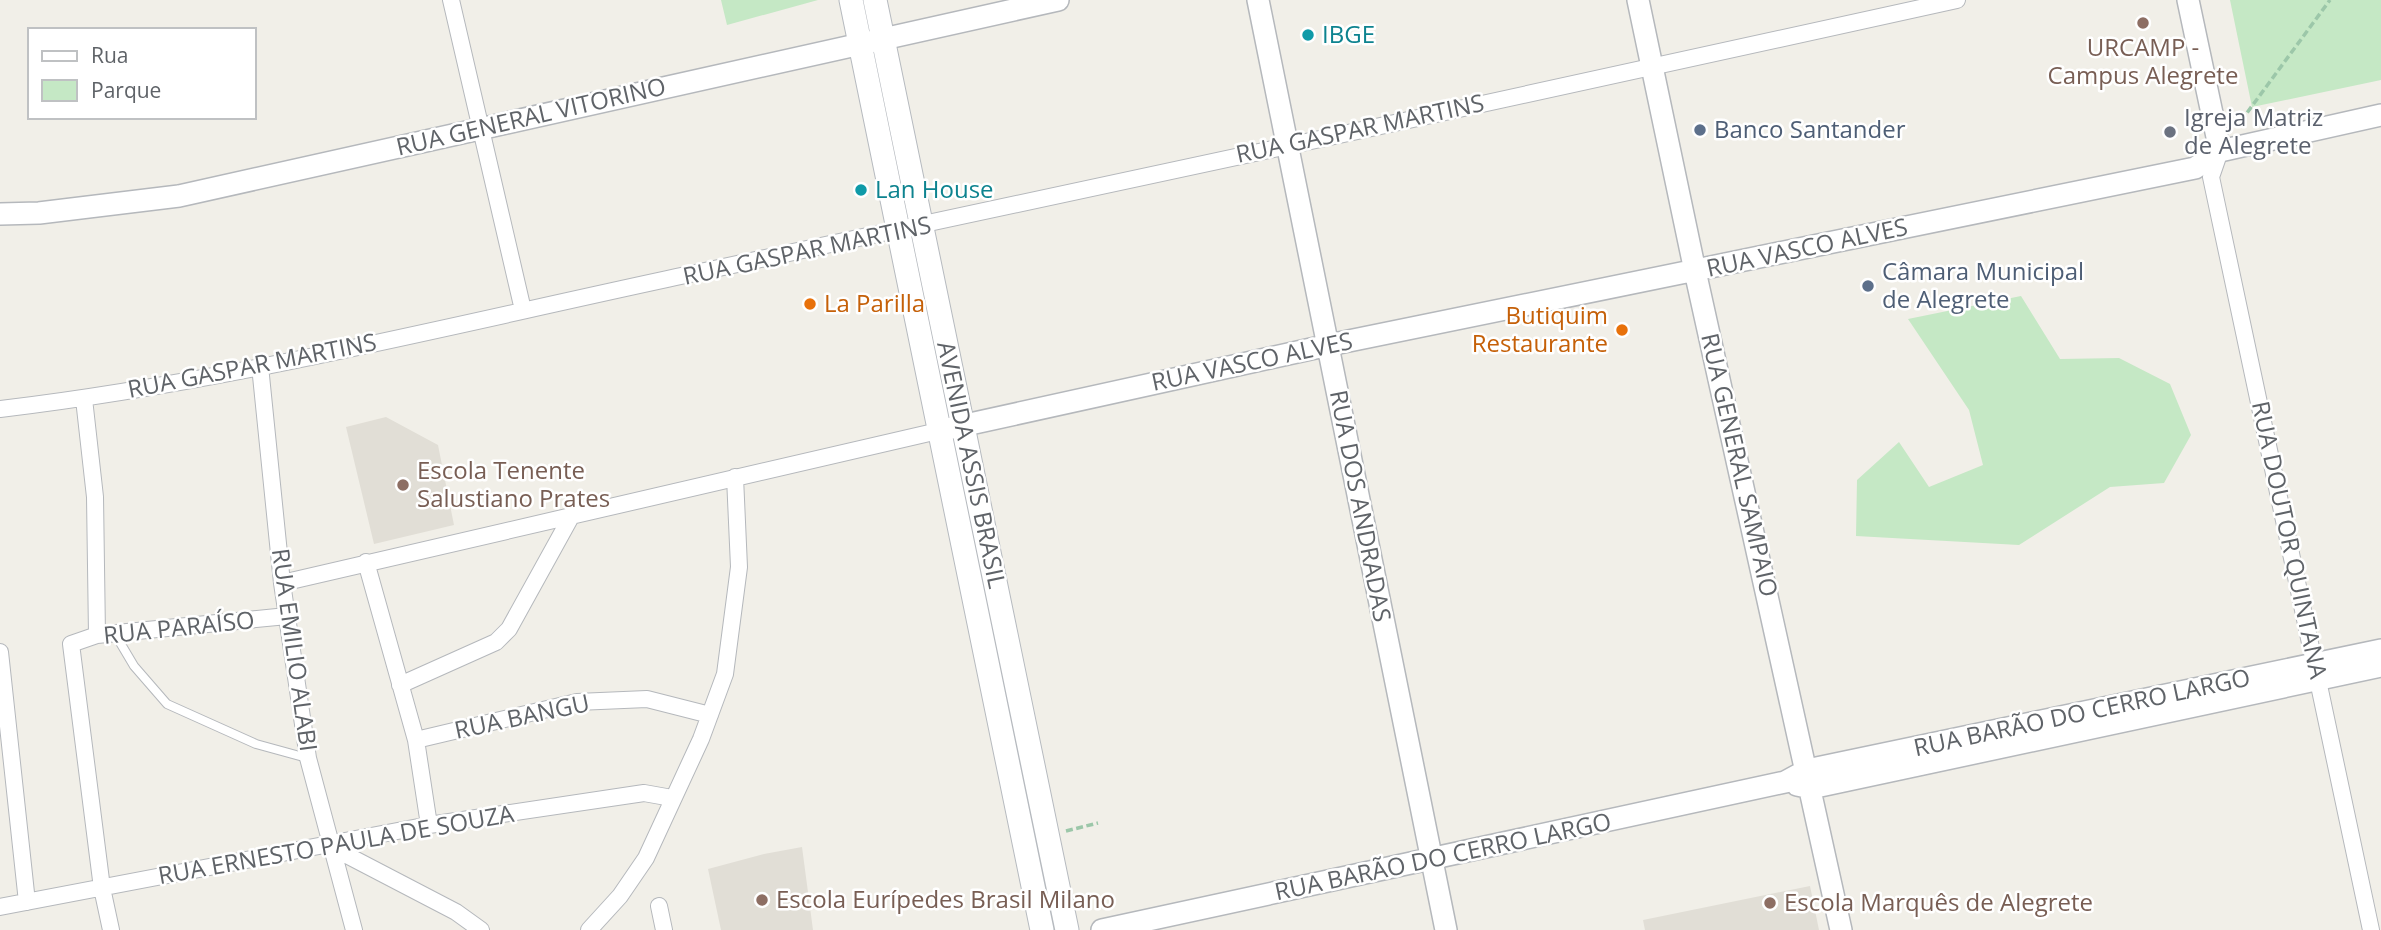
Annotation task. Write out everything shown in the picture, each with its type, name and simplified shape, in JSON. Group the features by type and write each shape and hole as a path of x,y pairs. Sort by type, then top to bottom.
{"main road":[{"name":"AVENIDA ASSIS BRASIL","path":"850,0 1042,930"},
{"name":"AVENIDA ASSIS BRASIL","path":"875,0 1067,930"},
{"path":"914,311 938,307"},
{"path":"1000,729 1024,723"}],"street":[{"path":"450,0 478,129 523,310"},
{"name":"RUA GENERAL VITORINO","path":"0,214 39,213 179,196 1058,0"},
{"name":"RUA DOS ANDRADAS","path":"1258,0 1446,930"},
{"name":"RUA GENERAL SAMPAIO","path":"1639,0 1695,271 1841,930"},
{"name":"RUA GASPAR MARTINS","path":"0,409 84,399 260,366 897,233 1287,144 1958,0"},
{"path":"2188,0 2221,151"},
{"name":"RUA VASCO ALVES","path":"282,583 735,477 1329,345 2195,168 2221,151 2381,115"},
{"name":"RUA DOUTOR QUINTANA","path":"2221,151 2211,177 2371,930"},
{"name":"RUA EMILIO ALABI","path":"260,366 282,583 308,758 334,847 354,930"},
{"path":"84,399 95,497 97,635"},
{"path":"589,930 620,896 646,858 710,715 725,674 739,567 735,477"},
{"path":"400,685 496,642 509,629 572,515"},
{"path":"366,562 416,740 429,825"},
{"name":"RUA PARAÍSO","path":"102,888 71,644 97,635 287,616"},
{"name":"RUA BARÃO DO CERRO LARGO","path":"1102,930 1785,782 2318,671 2381,650"},
{"path":"0,652 27,902"},
{"name":"RUA BARÃO DO CERRO LARGO","path":"2318,671 2381,666"},
{"name":"RUA BANGU","path":"416,740 577,702 647,699 710,715"},
{"name":"RUA ERNESTO PAULA DE SOUZA","path":"0,907 334,847 429,825 643,793 672,798"},
{"path":"334,847 445,906 481,930"},
{"path":"102,888 111,930"},
{"path":"659,906 664,930"}],"lane":[{"path":"115,634 134,666 167,704 256,744 308,758"}],"path":[{"path":"2241,121 2330,0"},
{"path":"1047,836 1098,823"}],"shaded area":[{"name":"Escola Tenente Salustiano Prates","path":"386,417 438,445 454,525 374,544 346,427"},
{"name":"Escola Eurípedes Brasil Milano","path":"802,847 813,930 721,930 708,869"},
{"name":"Escola Marquês de Alegrete","path":"1810,886 1819,930 1645,930 1643,920"}],"green space":[{"path":"721,0 818,0 727,25"},
{"path":"2230,0 2381,0 2381,80 2252,107"},
{"path":"2021,296 2060,359 2119,358 2170,384 2191,435 2164,483 2110,487 2019,545 1856,536 1857,480 1899,442 1929,487 1983,465 1969,410 1908,319"}],"place":[{"name":"URCAMP - Campus Alegrete","path":"2143,23"},
{"name":"IBGE","path":"1308,35"},
{"name":"Banco Santander","path":"1700,130"},
{"name":"Igreja Matriz de Alegrete","path":"2170,132"},
{"name":"Lan House","path":"861,190"},
{"name":"Câmara Municipal de Alegrete","path":"1868,286"},
{"name":"La Parilla","path":"810,304"},
{"name":"Butiquim Restaurante","path":"1622,330"},
{"name":"Escola Tenente Salustiano Prates","path":"403,485"},
{"name":"Escola Eurípedes Brasil Milano","path":"762,900"},
{"name":"Escola Marquês de Alegrete","path":"1770,903"}]}
